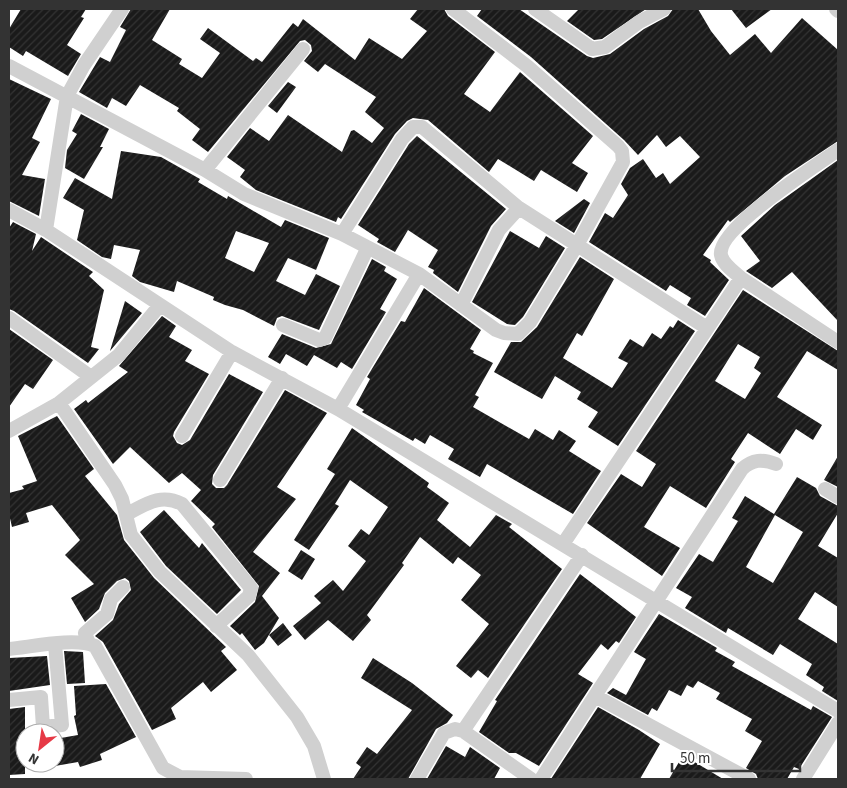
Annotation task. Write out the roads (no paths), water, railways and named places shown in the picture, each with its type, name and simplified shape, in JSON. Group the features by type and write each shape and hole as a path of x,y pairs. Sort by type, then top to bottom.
{"street":[{"path":"46,230 67,96 84,65 122,9"},
{"path":"9,66 205,170 244,194 342,234 419,274 496,330 504,333 518,334 530,322 577,245 623,162 622,151 527,66 453,9"},
{"path":"535,9 592,49 605,47 639,22 664,9"},
{"path":"205,170 303,49"},
{"path":"342,234 408,130 417,126 424,128 518,208 707,328"},
{"path":"838,150 765,201 728,236 722,247 721,256 727,265 741,278 838,342"},
{"path":"462,305 499,230 518,208"},
{"path":"9,210 46,230 232,352 338,409 838,711"},
{"path":"283,325 319,340 325,338 368,249"},
{"path":"338,409 419,274"},
{"path":"563,544 741,278"},
{"path":"9,431 59,403 119,355 160,305"},
{"path":"9,318 91,377"},
{"path":"182,436 232,352"},
{"path":"220,480 282,378"},
{"path":"59,403 115,485 127,514 132,535 160,572 248,656 297,717 314,746 324,779"},
{"path":"541,779 742,469 749,463 759,460 776,464"},
{"path":"825,489 838,497"},
{"path":"127,514 163,498 173,499 182,504 252,588 249,596 216,626"},
{"path":"463,731 582,555"},
{"path":"89,643 85,633 107,614 111,599 123,587"},
{"path":"9,649 56,644 89,643 95,646 163,768 180,777 246,779"},
{"path":"9,700 41,697 43,726 62,725 56,644"},
{"path":"594,696 749,779"},
{"path":"803,779 838,723"},
{"path":"417,779 444,733 455,729 463,731 531,779"}]}
